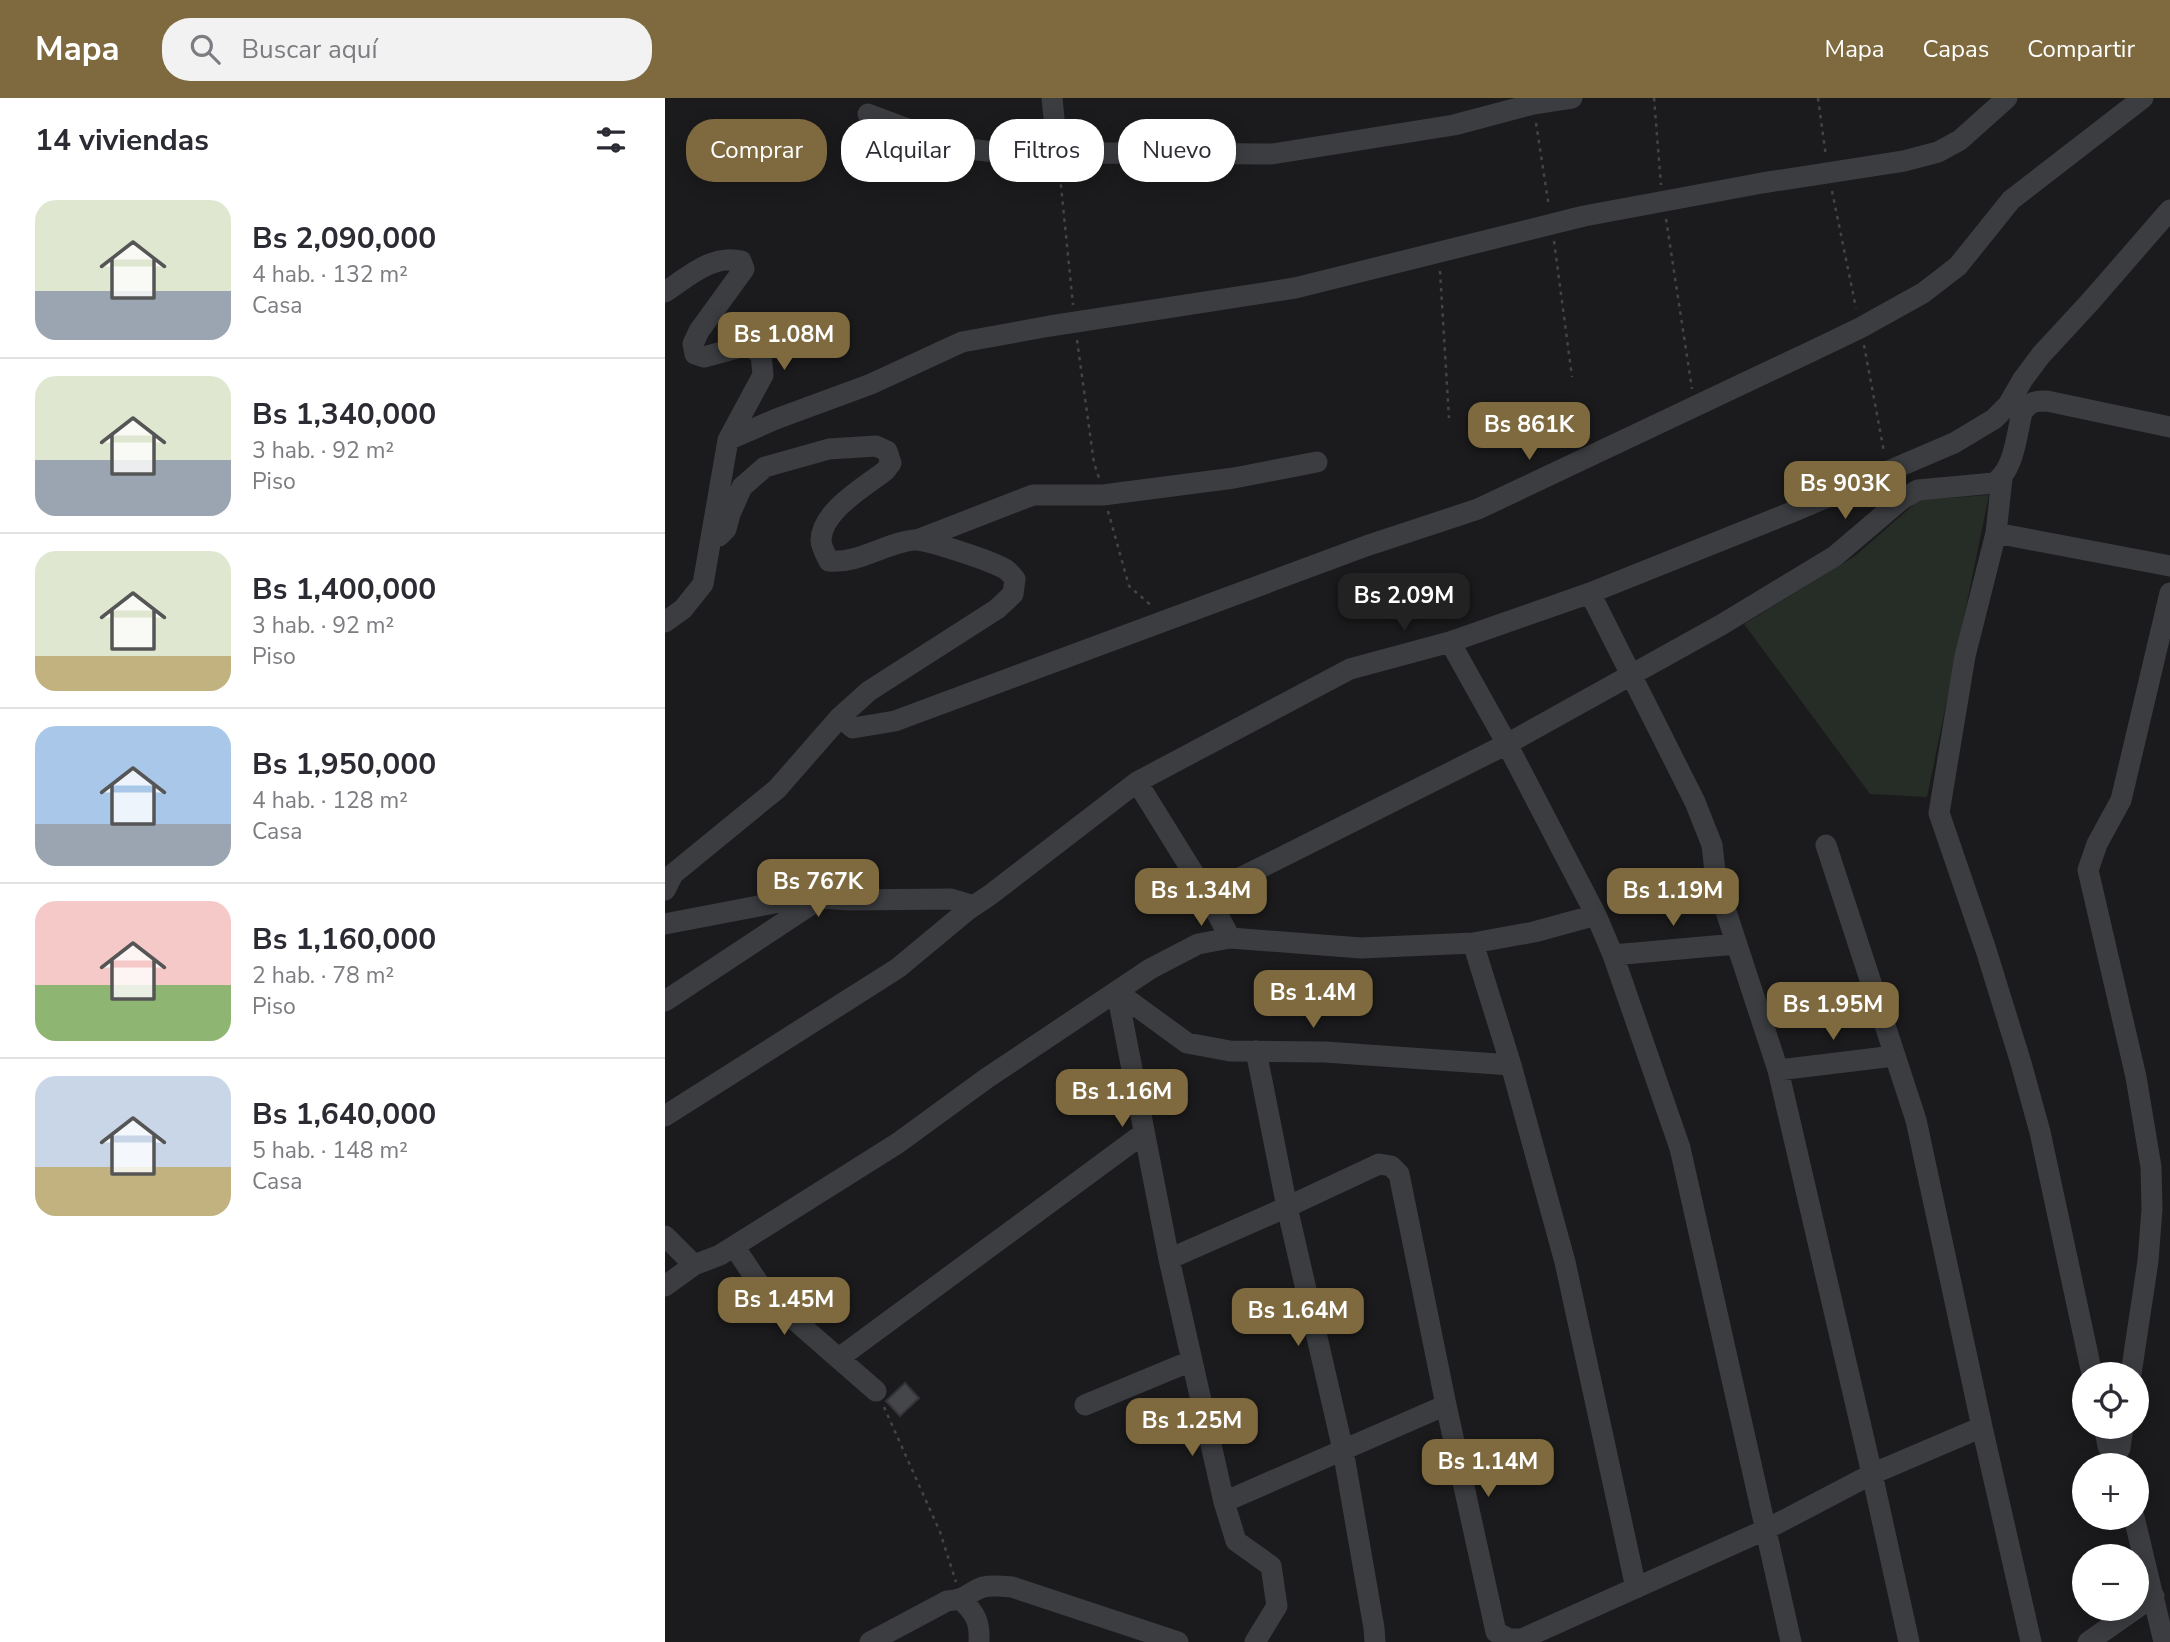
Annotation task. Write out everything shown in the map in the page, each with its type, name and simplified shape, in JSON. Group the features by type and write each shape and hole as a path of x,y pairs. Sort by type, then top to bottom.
{"street":[{"path":"1052,98 1054,119"},
{"path":"1104,153 1272,154 1454,125 1533,104 1572,98"},
{"path":"728,440 871,384 962,342 1295,288 1584,216 1938,152 1960,140 2007,98"},
{"path":"841,718 853,728 895,721 1366,546 1478,509 1860,328 1923,293 1958,266 2011,200 2143,98"},
{"path":"868,114 959,148 989,151"},
{"path":"1209,898 1242,877 1507,744 1721,625 1835,556 1902,499 1918,490 1984,485 2002,478 2009,467 2015,409 2023,379 2041,355 2170,210"},
{"path":"665,292 712,261 730,258 741,261 744,269 739,278 692,344 695,354 704,357 748,345 761,354 763,375 728,440 703,584 683,609 665,622"},
{"path":"665,1115 898,968 974,906 1137,782 1350,669 1450,642 1590,593 1888,472 1954,443 1994,419 2034,401 2047,401 2170,427"},
{"path":"713,531 719,536 726,529 742,486 765,467 829,449 876,446 887,451 891,463 885,471 837,508 825,523 820,542 829,561 841,562 899,543 917,540 1033,495 1103,495 1234,478 1317,462"},
{"path":"2002,478 1996,533 1965,656 1939,813 1986,950 2040,1132 2089,1362"},
{"path":"1996,533 2170,566"},
{"path":"665,890 673,874 777,789 869,691 997,609 1013,594 1015,579 1007,569 987,560 917,540"},
{"path":"1590,593 1695,802 1712,845 1716,881 1778,1070 1909,1642"},
{"path":"2133,1362 2148,1261 2152,1209 2151,1167 2136,1077 2088,870 2097,844 2121,800 2170,593"},
{"path":"1450,642 1507,744 1596,915 1613,955 1679,1148 1791,1642"},
{"path":"1137,782 1209,898 1230,938"},
{"path":"1826,845 1916,1120 2031,1642"},
{"path":"665,924 806,897 849,900 951,899 974,906"},
{"path":"665,1001 821,898"},
{"path":"665,1286 694,1265 720,1255 898,1143 987,1078 1150,969 1198,944 1230,938 1361,948 1473,943 1534,932 1596,915"},
{"path":"1473,943 1511,1065 1573,1297 1636,1588"},
{"path":"1613,955 1737,944"},
{"path":"1117,992 1188,1042 1230,1051 1325,1052 1511,1065"},
{"path":"1117,992 1169,1259 1224,1502 1236,1541 1271,1566 1277,1606 1255,1642"},
{"path":"1256,1051 1287,1207 1343,1450 1375,1642"},
{"path":"1778,1070 1893,1056"},
{"path":"839,1358 1144,1133"},
{"path":"1169,1259 1379,1164 1391,1166 1399,1174 1496,1632 1509,1639 1522,1639 1636,1588 1767,1529 1872,1474 1982,1427"},
{"path":"665,1236 694,1265"},
{"path":"734,1246 767,1296 876,1391"},
{"path":"1085,1405 1191,1361"},
{"path":"1224,1502 1446,1405"},
{"path":"2137,1530 2164,1642"},
{"path":"870,1642 947,1601 961,1600 981,1588 1012,1587 1178,1642"},
{"path":"2088,1642 2154,1596"},
{"path":"961,1600 973,1610 977,1618 979,1642"}],"path":[{"path":"1654,98 1663,201 1695,406"},
{"path":"1818,98 1828,172 1888,472"},
{"path":"1060,182 1075,322 1094,463 1129,586 1168,621"},
{"path":"1439,254 1449,418"},
{"path":"876,1391 940,1532 961,1600"}],"shaded area":[{"path":"1989,495 1927,797 1870,794 1744,624 1855,556 1919,500"}],"building":[{"path":"905,1383 919,1398 900,1416 886,1401"}]}
